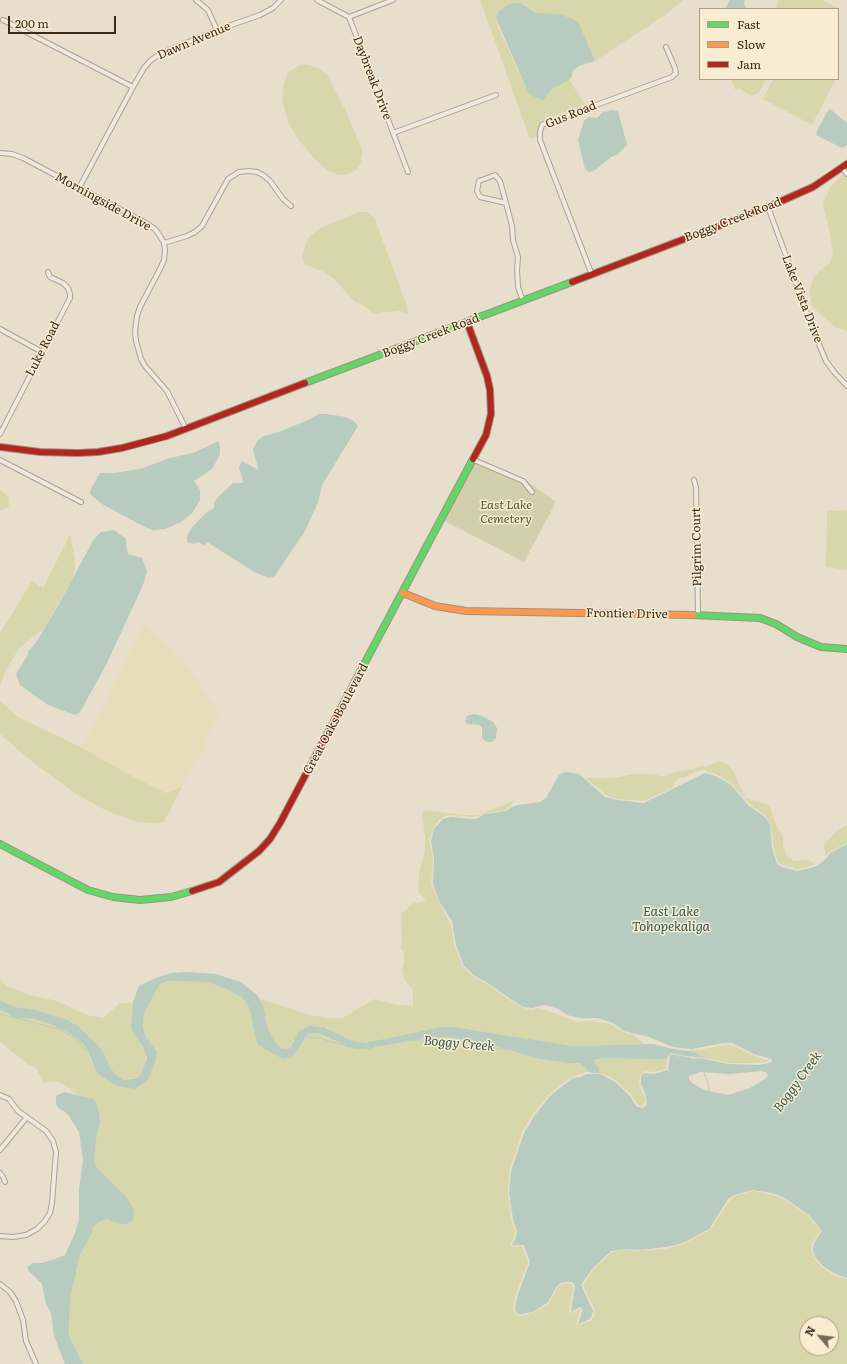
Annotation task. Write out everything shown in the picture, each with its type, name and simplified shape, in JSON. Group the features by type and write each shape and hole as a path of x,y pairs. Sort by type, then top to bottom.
{"street":[{"path":"196,0 208,10 217,30"},
{"name":"Dawn Avenue","path":"79,188 133,86 144,68 151,60 162,53 217,30 260,15 273,8 281,0"},
{"path":"318,0 349,17 393,0"},
{"name":"Daybreak Drive","path":"349,17 408,172"},
{"path":"3,20 133,86"},
{"name":"Gus Road","path":"592,275 540,140 542,125 672,77 676,73 666,47"},
{"path":"393,133 496,95"},
{"name":"Morningside Drive","path":"0,153 12,154 22,158 149,225 155,229 164,243"},
{"path":"845,166 847,174"},
{"name":"Boggy Creek Road","path":"0,447 25,451 59,453 98,452 146,442 186,429 768,207 813,187 845,166"},
{"path":"186,429 167,391 145,366 141,359 136,341 135,331 137,316 140,307 160,269 165,250 164,243 187,236 202,226 228,179 239,172 249,171 263,175 270,181 283,199 291,206"},
{"path":"506,203 480,197 477,191 479,181 495,175 500,181 506,203 518,257 518,288 524,300"},
{"name":"Lake Vista Drive","path":"768,207 826,361 847,386"},
{"name":"Luke Road","path":"0,434 70,298 66,285 50,277 48,272"},
{"name":"Great Oaks Boulevard","path":"0,844 77,885 100,894 125,899 140,900 171,897 204,888 226,877 259,851 280,823 486,435 491,414 490,390 487,376 467,322"},
{"path":"0,329 42,352"},
{"path":"0,460 81,502"},
{"path":"474,460 523,481 532,492"},
{"name":"Pilgrim Court","path":"694,480 696,487 698,615"},
{"name":"Frontier Drive","path":"403,593 435,606 466,611 698,615 760,618 776,624 798,637 821,647 847,649"},
{"path":"0,1095 9,1099 17,1109 48,1133 55,1146 56,1155 51,1208 44,1223 32,1232 16,1237 0,1236"},
{"path":"0,1150 27,1117"},
{"path":"0,1173 5,1182"},
{"path":"0,1284 10,1292 16,1301 23,1320 26,1341 36,1364"}],"shaded area":[{"path":"144,623 183,659 219,713 203,744 205,746 181,788 166,793 80,747 82,747 109,695 108,694"}],"green space":[{"path":"480,0 683,0 668,13 595,61 588,48 545,13 536,13 525,4 509,4 499,11 496,18 498,27 528,92 546,97 552,89 569,80 585,105 554,116 553,119 541,123 538,136 530,139"},
{"path":"779,0 822,0 838,8 778,8 776,7"},
{"path":"300,65 308,65 318,68 327,75 345,109 363,152 361,162 356,170 349,174 339,175 327,170 314,158 298,139 289,124 282,100 283,89 287,73"},
{"path":"731,80 766,80 759,93 751,96 738,88 737,90 735,89"},
{"path":"772,80 835,80 812,125 763,99"},
{"path":"843,173 847,178 847,331 835,327 811,305 810,290 812,280 817,273 829,264 833,254 830,233 823,205 829,189"},
{"path":"359,212 368,212 375,219 408,309 407,314 399,311 382,312 377,314 371,312 363,305 355,302 333,278 322,271 304,264 302,257 308,238 320,228"},
{"name":"East Lake Cemetery","path":"477,459 524,479 556,502 524,562 443,520"},
{"path":"0,490 8,496 9,506 0,511"},
{"path":"847,510 847,570 826,567 827,511"},
{"path":"70,535 75,559 74,576 44,629 20,647 6,670 0,685 0,633 32,581 43,588"},
{"path":"0,701 18,717 80,747 166,793 182,787 164,822 137,822 107,811 78,795 35,764 0,734"},
{"path":"718,761 726,763 734,772 745,798 769,805 777,827 783,836 783,846 788,858 795,861 807,860 815,865 797,869 778,863 774,848 771,825 766,816 750,804 731,783 716,774 707,772 706,770 701,770 677,779 672,788 644,801 617,799 606,795 586,778 612,778 635,774 652,774 665,777 670,773 693,769 702,765 706,767"},
{"path":"516,800 505,810 485,813 475,817 450,815 443,817 433,829 429,841 433,858 431,884 451,925 454,945 463,967 474,977 523,1008 532,1010 538,1008 576,1022 586,1021 607,1023 623,1032 634,1035 644,1044 572,1046 454,1027 441,1027 365,1043 352,1041 325,1027 319,1026 293,1041 290,1048 280,1048 273,1039 267,1026 260,999 310,1015 327,1018 343,1018 375,999 397,1005 413,1006 413,990 404,979 402,969 404,965 404,953 401,948 401,914 414,903 426,901 418,891 419,873 425,850 422,814 424,810 464,815 478,815"},
{"path":"847,825 847,843 828,853 826,856 824,848 825,843 837,831"},
{"path":"0,979 6,986 30,995 57,1001 87,1015 103,1018 120,1003 133,1003 131,1026 146,1054 144,1069 139,1077 124,1080 116,1075 109,1066 104,1053 99,1046 73,1022 36,1010 15,1007 0,1000"},
{"path":"168,981 208,982 242,997 250,1009 254,1032 279,1057 298,1049 308,1034 319,1033 330,1039 388,1045 430,1037 448,1037 486,1043 579,1063 589,1072 572,1077 562,1084 550,1094 533,1114 522,1132 509,1171 508,1192 511,1219 515,1231 514,1238 510,1245 512,1247 522,1246 528,1262 515,1296 513,1310 517,1315 524,1316 548,1305 558,1287 563,1283 571,1284 573,1287 569,1312 572,1313 581,1309 576,1323 577,1325 591,1321 595,1310 583,1285 594,1269 612,1252 666,1249 684,1244 710,1230 730,1200 735,1196 753,1191 784,1199 809,1217 821,1231 812,1243 811,1250 814,1258 823,1268 835,1276 847,1279 847,1364 83,1364 69,1336 70,1299 80,1255 92,1233 93,1227 99,1222 107,1219 97,1168 94,1160 100,1122 94,1099 78,1095 62,1083 53,1081 44,1083 36,1068 29,1065 0,1042 0,1010 8,1013 13,1018 30,1018 48,1023 71,1034 86,1047 91,1061 102,1077 120,1087 135,1089 152,1071 157,1052 146,1037 143,1028 143,1017 160,984"},
{"path":"732,1045 754,1056 770,1061 758,1063 728,1063 705,1058 695,1052 687,1050 699,1050"},
{"path":"603,1058 667,1059 666,1069 654,1072 644,1071 640,1075 639,1084 645,1098 645,1102 642,1107 631,1094 616,1081 608,1076 598,1073 599,1069 594,1060"}],"water":[{"path":"730,0 745,0 744,3 746,8 726,8"},
{"path":"521,3 536,13 559,14 573,19 579,24 595,61 576,68 569,80 552,89 543,100 528,92 496,18 499,11 509,4"},
{"path":"830,109 847,123 847,145 842,148 816,135 827,112"},
{"path":"612,110 618,111 627,145 617,155 611,157 595,170 589,172 585,169 578,139 584,121 589,117 597,118 603,112"},
{"path":"319,414 346,417 355,422 358,426 322,485 318,502 305,531 276,574 277,575 270,578 256,573 207,542 204,546 199,542 193,544 187,542 187,536 193,526 206,513 214,508 214,503 217,498 233,483 242,483 243,481 239,468 242,461 259,470 253,449 258,440 264,436 279,432"},
{"path":"219,441 220,454 212,469 194,481 200,490 200,500 192,513 181,522 165,529 153,530 145,527 102,504 90,494 91,489 100,473 114,473 140,469 170,458 193,453"},
{"path":"114,530 126,539 128,554 142,558 147,571 143,585 106,665 80,712 75,715 48,705 20,685 16,674 29,653 28,652 37,641 59,604 94,539 101,532"},
{"path":"474,714 482,716 493,722 497,728 496,738 492,742 484,740 482,737 482,727 465,722 467,716"},
{"name":"East Lake Tohopekaliga","path":"566,772 579,774 605,797 644,803 705,773 715,776 730,784 749,806 765,817 770,825 772,848 777,864 797,871 817,866 826,859 829,854 847,844 847,1278 824,1267 815,1257 813,1250 814,1243 822,1231 810,1216 785,1198 772,1193 753,1190 734,1195 728,1199 709,1229 683,1243 666,1247 611,1251 593,1268 581,1285 593,1311 590,1319 578,1324 583,1309 580,1307 571,1312 575,1286 572,1282 562,1282 557,1286 547,1303 532,1312 518,1314 515,1310 517,1297 530,1262 524,1245 512,1245 516,1238 517,1231 513,1219 509,1193 511,1171 524,1133 535,1115 551,1095 573,1078 581,1077 586,1074 600,1074 615,1082 629,1095 636,1106 642,1108 645,1107 647,1102 641,1084 641,1076 644,1073 654,1074 668,1070 670,1055 705,1059 728,1064 759,1065 770,1063 772,1061 771,1059 754,1054 732,1043 723,1043 692,1049 673,1047 649,1037 624,1031 613,1023 598,1018 580,1018 567,1015 559,1009 545,1005 532,1008 523,1007 475,976 464,966 456,945 452,921 439,901 433,884 434,858 431,841 434,829 443,819 451,817 476,819 485,814 506,811 518,805 540,802 546,798 559,775","holes":["762,1071 767,1073 768,1076 765,1079 750,1088 728,1095 704,1090 692,1083 689,1079 689,1076 700,1072 729,1074"]},
{"path":"187,972 216,974 241,982 257,995 263,1005 267,1026 273,1039 280,1048 286,1049 290,1048 300,1030 309,1026 324,1027 352,1041 365,1043 441,1027 454,1027 572,1046 653,1044 695,1052 705,1058 670,1053 667,1059 603,1058 594,1060 599,1069 598,1073 594,1073 589,1072 579,1063 568,1063 536,1058 486,1043 448,1037 430,1037 388,1045 355,1049 318,1033 308,1034 292,1056 283,1059 258,1044 254,1032 250,1009 242,997 208,982 168,981 160,984 143,1017 143,1028 146,1037 157,1052 148,1080 135,1089 120,1087 102,1077 96,1071 86,1047 71,1034 48,1023 30,1018 13,1018 8,1013 0,1010 0,1000 15,1007 36,1010 68,1020 78,1026 99,1046 104,1053 109,1066 116,1075 124,1080 133,1079 139,1077 147,1058 143,1047 132,1031 131,1026 133,1002 139,986 171,973"},
{"path":"64,1092 94,1099 98,1107 100,1122 94,1160 97,1168 125,1196 133,1208 134,1215 132,1221 127,1224 121,1224 107,1219 99,1222 93,1227 92,1233 80,1255 70,1299 69,1336 83,1364 65,1364 54,1336 51,1313 46,1304 42,1284 28,1270 27,1267 33,1263 42,1263 65,1255 79,1220 79,1189 83,1160 79,1132 69,1116 64,1111 59,1109 56,1104 56,1096"}],"waterway":[{"name":"Boggy Creek","path":"0,1014 58,1029 75,1038 87,1051"},
{"name":"Boggy Creek","path":"307,1037 319,1038 350,1047"},
{"name":"Boggy Creek","path":"414,1040 462,1042 508,1050"},
{"name":"Boggy Creek","path":"357,1048 367,1049 374,1047"},
{"name":"Boggy Creek","path":"667,1054 690,1058"},
{"name":"Boggy Creek","path":"704,1072 709,1092"}],"traffic: fast":[{"path":"305,383 572,282"},
{"path":"352,687 473,459"},
{"path":"693,615 760,618 776,624 797,637 821,647 847,649"},
{"path":"0,844 88,890 113,897 140,900 171,897 192,891"}],"traffic: slow":[{"path":"403,593 435,606 466,611 693,615"}],"traffic: jam":[{"path":"572,282 768,207 813,187 847,164"},
{"path":"467,322 487,376 490,390 491,414 486,435 473,459"},
{"path":"0,447 40,452 78,453 98,452 122,448 167,436 305,383"},
{"path":"192,891 219,882 259,851 270,839 280,823 352,687"}]}
